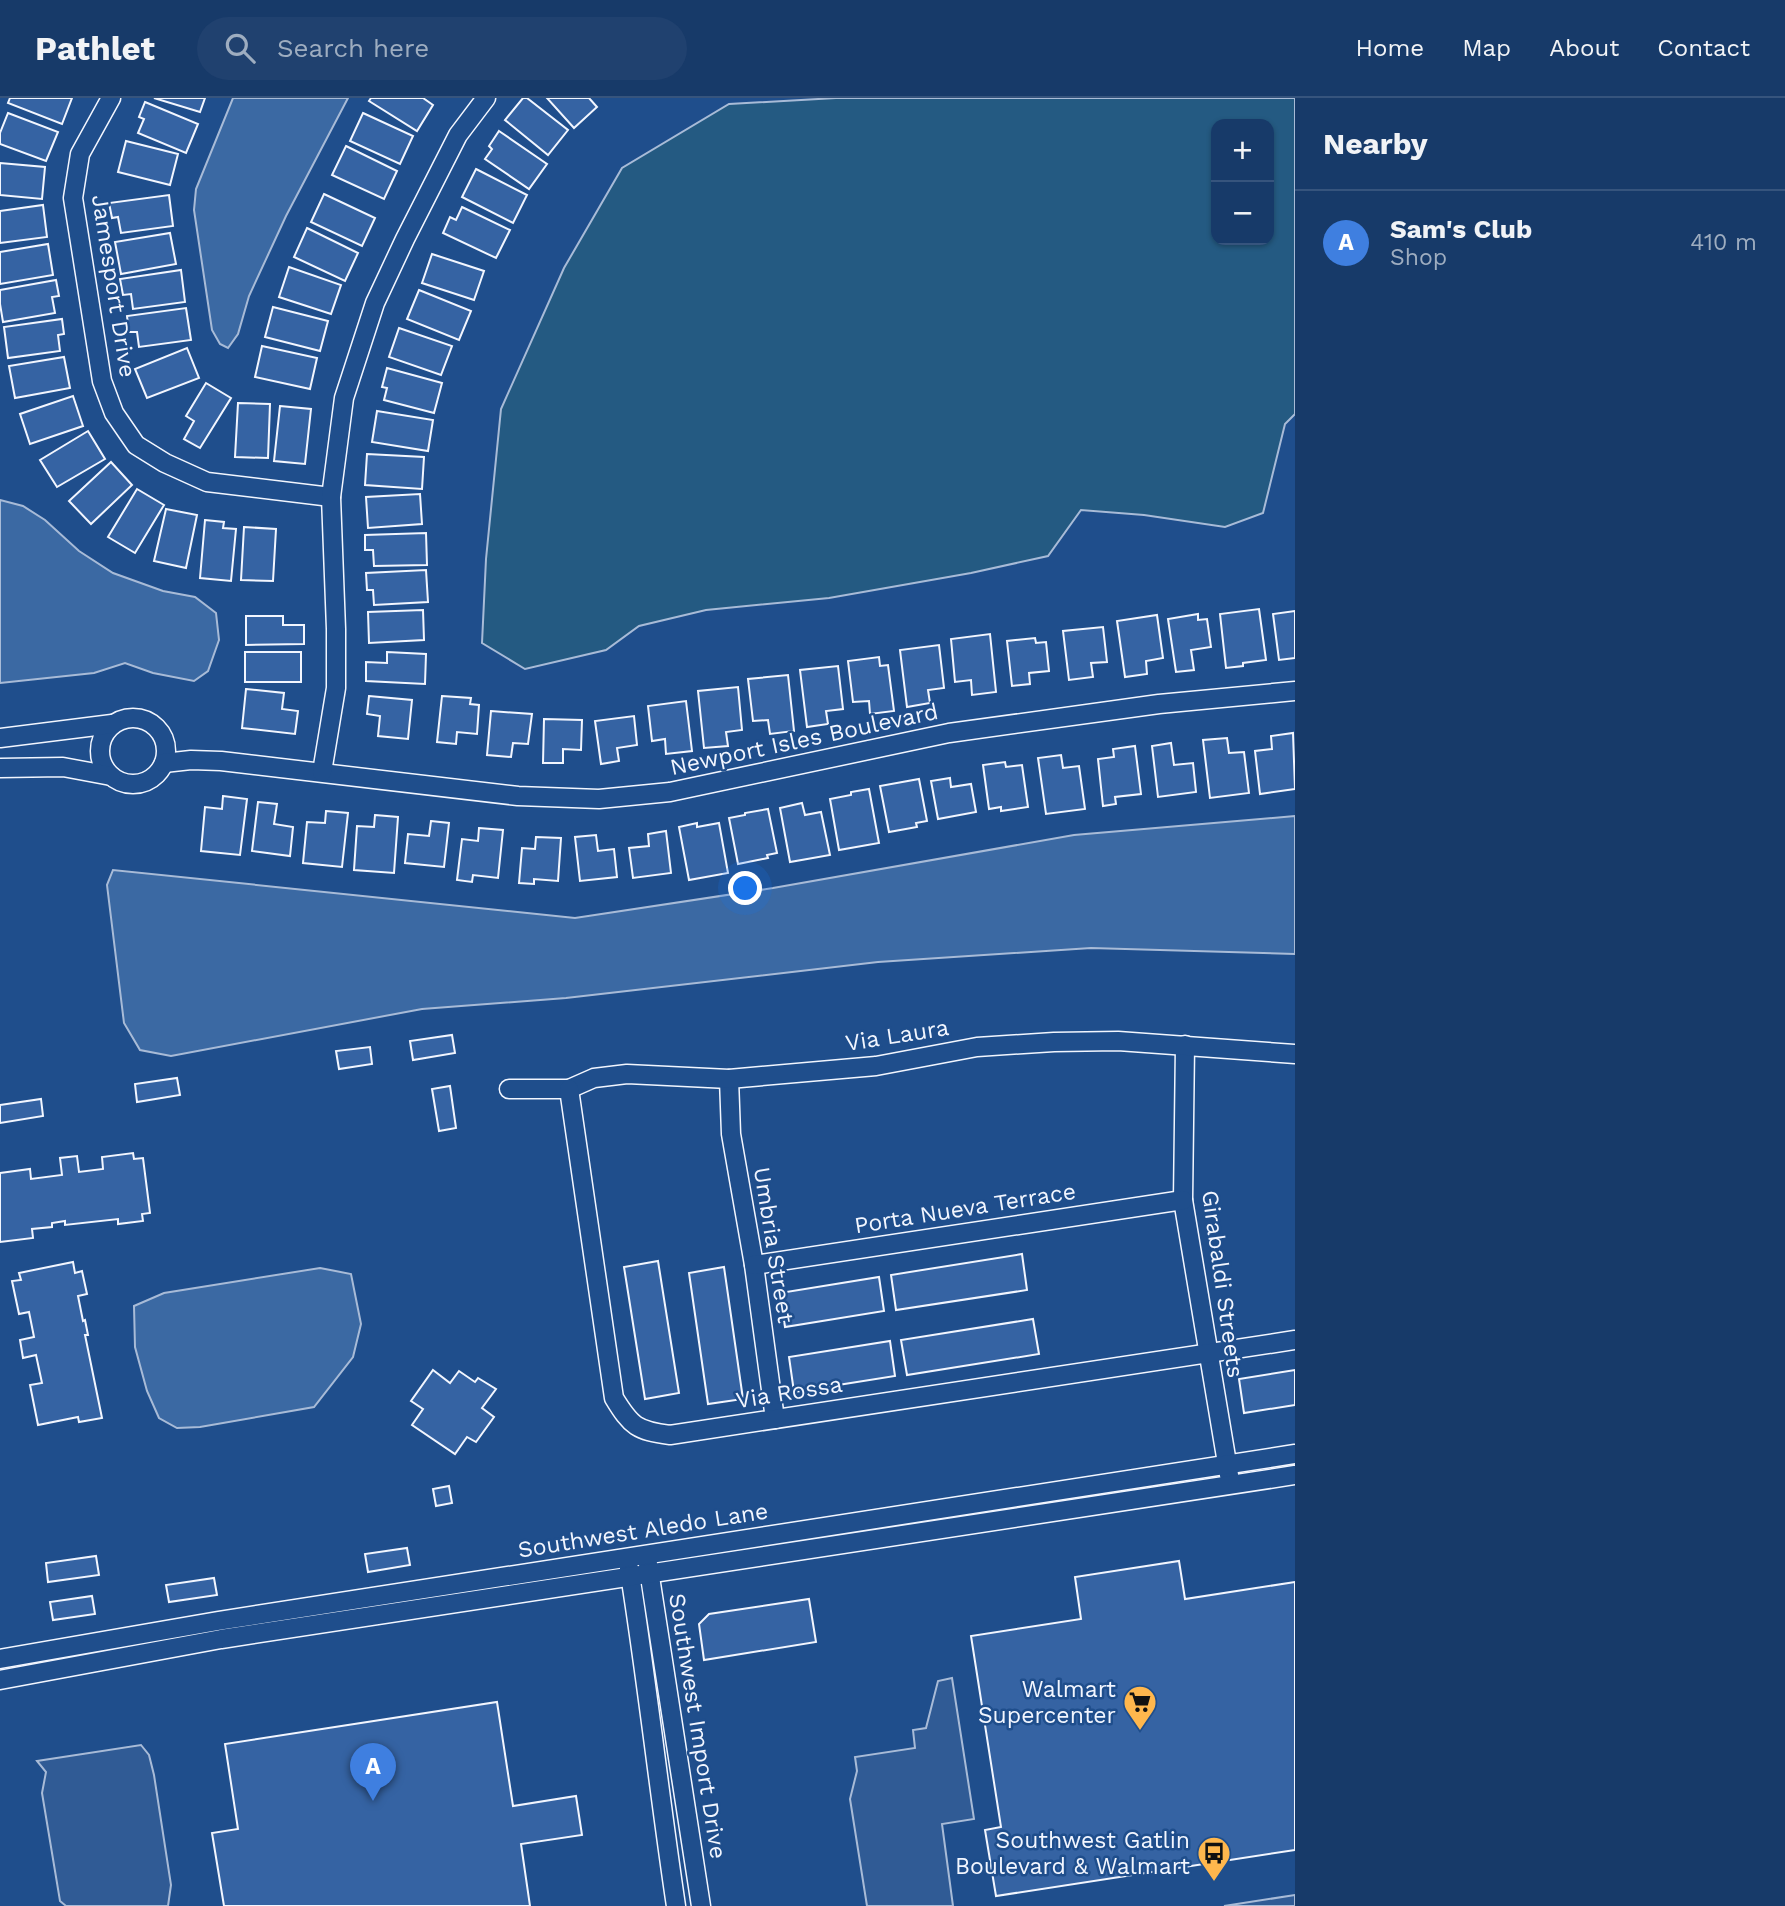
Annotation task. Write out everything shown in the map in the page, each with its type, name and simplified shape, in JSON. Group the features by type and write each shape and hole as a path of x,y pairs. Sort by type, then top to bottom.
{"street":[{"name":"Jamesport Drive","path":"111,98 80,154 73,198 102,381 114,414 136,445 165,463 206,482 331,497"},
{"path":"322,772 336,688 331,497 344,398 375,303 405,239 458,135 486,98"},
{"name":"Newport Isles Boulevard","path":"164,763 221,761 518,796 599,799 670,792 949,733 1159,705 1295,691"},
{"path":"0,738 112,724 134,717 145,719 161,732 166,743 167,755 158,773 138,784 121,782 103,768 99,750 104,733 112,724"},
{"name":"Newport Isles Boulevard","path":"166,743 211,755 221,761"},
{"path":"0,768 63,766 111,776"},
{"name":"Via Laura","path":"509,1089 569,1088 594,1078 627,1074 729,1079 876,1066 977,1047 1054,1042 1118,1041 1295,1054"},
{"name":"Girabaldi Streets","path":"1185,1045 1183,1200 1231,1486"},
{"name":"Umbria Street","path":"729,1079 731,1134 754,1265 775,1419"},
{"name":"Via Rossa","path":"569,1088 614,1398 628,1420 648,1433 670,1435 1295,1340"},
{"name":"Porta Nueva Terrace","path":"754,1265 1183,1200"},
{"name":"Southwest Aledo Lane","path":"0,1660 218,1621 1295,1454"},
{"name":"Southwest Aledo Lane","path":"0,1680 221,1639 1295,1475"},
{"name":"Southwest Import Drive","path":"647,1554 701,1906"},
{"name":"Southwest Import Drive","path":"627,1558 676,1906"}],"shaded area":[{"path":"233,98 348,98 286,216 249,296 238,334 228,348 220,344 212,330 194,210 196,189"},
{"path":"836,98 1295,98 1295,414 1285,424 1263,513 1225,527 1144,515 1081,510 1048,556 971,573 829,598 706,610 639,626 606,650 525,669 482,643 486,559 501,409 564,268 622,168 729,104"},
{"path":"0,500 23,506 45,520 79,551 113,573 163,591 195,597 216,613 219,640 208,671 194,681 153,673 125,663 94,673 0,683"},
{"path":"1295,816 1295,954 1091,948 878,962 566,998 422,1009 171,1056 140,1050 124,1023 107,885 113,870 575,918 773,888 1074,835"},
{"path":"320,1268 351,1274 361,1324 353,1357 314,1407 200,1427 177,1428 159,1418 147,1391 135,1347 134,1306 164,1293"},
{"path":"952,1678 974,1819 942,1824 953,1906 867,1906 850,1799 857,1771 855,1757 915,1748 913,1730 926,1728 938,1681"},
{"path":"141,1745 149,1755 154,1775 171,1885 168,1906 66,1906 60,1901 42,1793 46,1772 37,1761"},
{"path":"1295,1895 1295,1906 1224,1906"}],"building":[{"path":"10,98 72,98 62,124 8,103"},
{"path":"154,98 205,98 200,112"},
{"path":"371,98 423,98 433,105 417,131 369,101"},
{"path":"523,98 527,98 568,130 548,155 505,120"},
{"path":"547,98 589,98 597,107 574,128"},
{"path":"145,102 198,124 186,153 138,133 144,119 139,117"},
{"path":"8,113 58,132 46,161 0,144 0,133"},
{"path":"363,113 413,136 400,164 350,141"},
{"path":"499,131 547,164 529,189 485,159 492,149 489,146"},
{"path":"126,141 178,154 170,185 118,172"},
{"path":"346,146 397,171 384,199 332,175"},
{"path":"0,163 45,167 42,199 0,195"},
{"path":"476,169 527,195 513,223 462,197"},
{"path":"324,194 375,218 362,246 311,222"},
{"path":"169,195 173,226 121,233 118,217 112,218 109,203"},
{"path":"43,205 47,237 0,243 0,211"},
{"path":"462,207 510,230 496,258 443,233 450,217 456,220"},
{"path":"307,228 358,253 345,281 294,257"},
{"path":"170,233 176,264 121,274 115,242"},
{"path":"48,244 53,275 0,284 0,252"},
{"path":"432,254 484,271 474,300 422,283"},
{"path":"289,267 341,285 331,314 279,297"},
{"path":"181,270 185,302 133,309 131,294 123,295 120,279"},
{"path":"56,280 59,296 52,297 55,313 3,322 0,290"},
{"path":"419,290 471,311 459,340 407,319"},
{"path":"273,307 328,321 320,351 265,337"},
{"path":"186,308 191,340 139,347 137,332 129,332 127,316"},
{"path":"62,319 64,334 58,335 60,351 8,358 4,327"},
{"path":"399,328 452,346 441,375 389,357"},
{"path":"262,346 317,358 310,389 255,377"},
{"path":"187,348 199,378 147,398 135,369"},
{"path":"64,357 70,388 15,398 9,366"},
{"path":"387,368 442,383 434,413 384,400 387,388 382,387"},
{"path":"206,383 231,398 200,448 184,439 194,421 186,416"},
{"path":"73,396 83,426 30,444 20,414"},
{"path":"238,403 270,404 268,458 235,457"},
{"path":"280,406 311,409 305,464 274,461"},
{"path":"377,411 433,420 428,451 372,442"},
{"path":"88,431 105,459 57,487 40,460"},
{"path":"367,454 424,457 422,489 365,485"},
{"path":"111,462 132,485 91,524 69,501"},
{"path":"137,489 164,505 135,553 108,537"},
{"path":"420,494 422,524 368,528 366,497"},
{"path":"166,509 197,515 186,568 154,561"},
{"path":"205,520 224,522 223,528 236,529 231,581 200,578"},
{"path":"244,527 276,529 273,581 241,580"},
{"path":"426,533 427,565 374,566 373,550 365,550 365,535"},
{"path":"426,570 428,602 374,605 373,590 367,590 366,573"},
{"path":"1259,609 1266,660 1226,668 1220,614"},
{"path":"423,610 424,640 369,643 368,612"},
{"path":"1295,611 1295,658 1279,660 1273,614"},
{"path":"1198,614 1198,620 1207,619 1211,647 1191,650 1194,670 1176,672 1168,619"},
{"path":"1157,615 1163,658 1146,661 1147,674 1125,677 1117,621"},
{"path":"246,616 283,616 283,625 304,625 304,644 246,645"},
{"path":"1103,627 1107,662 1091,663 1093,677 1069,680 1063,631"},
{"path":"990,634 996,692 972,695 971,680 955,682 951,639"},
{"path":"1035,638 1036,643 1046,642 1049,671 1029,673 1030,684 1012,686 1007,641"},
{"path":"939,645 944,688 928,690 930,703 907,707 900,650"},
{"path":"245,652 301,652 301,682 245,682"},
{"path":"387,652 426,654 425,684 366,681 366,662 387,663"},
{"path":"879,657 880,666 888,665 894,711 870,714 869,701 853,702 848,661"},
{"path":"838,666 843,709 826,711 828,724 807,727 800,670"},
{"path":"788,675 794,731 770,734 768,720 753,721 748,679"},
{"path":"738,687 742,730 726,732 728,746 704,748 698,691"},
{"path":"246,689 284,693 282,709 298,711 295,734 242,728"},
{"path":"369,696 412,700 408,739 378,736 380,716 367,714"},
{"path":"442,696 471,698 470,704 479,705 477,734 457,732 456,744 437,742"},
{"path":"686,701 692,751 666,754 665,739 652,741 648,706"},
{"path":"491,711 532,714 528,744 513,743 511,757 487,755"},
{"path":"634,716 637,745 617,748 619,761 601,764 595,721"},
{"path":"544,719 582,720 581,750 563,749 563,763 543,763"},
{"path":"1293,733 1295,789 1260,794 1255,751 1272,749 1271,736"},
{"path":"1227,738 1229,753 1244,752 1249,793 1210,798 1203,740"},
{"path":"1171,743 1174,765 1193,763 1196,792 1158,797 1152,746"},
{"path":"1135,746 1141,794 1115,797 1116,804 1103,806 1098,759 1114,757 1113,749"},
{"path":"1061,755 1063,768 1079,766 1085,809 1046,814 1038,758"},
{"path":"1005,762 1006,767 1022,765 1028,807 1001,811 1001,807 989,809 983,765"},
{"path":"950,778 951,787 971,784 976,812 938,819 931,781"},
{"path":"919,779 927,821 916,823 917,827 889,832 880,786"},
{"path":"869,789 879,843 839,850 830,799"},
{"path":"223,796 247,799 240,855 201,851 205,807 222,809"},
{"path":"258,802 277,804 274,824 293,827 290,856 252,851"},
{"path":"802,803 805,815 821,812 830,855 790,862 780,808"},
{"path":"768,809 777,853 767,855 768,858 738,864 729,818"},
{"path":"326,811 348,813 342,867 303,863 307,822 325,823"},
{"path":"375,815 398,817 394,873 354,870 357,826 374,827"},
{"path":"431,821 449,823 444,867 405,863 408,834 429,836"},
{"path":"697,823 697,827 719,823 728,873 689,880 679,827"},
{"path":"479,828 503,830 498,878 473,875 472,882 457,880 462,839 478,841"},
{"path":"666,831 671,873 633,878 629,848 649,846 648,834"},
{"path":"596,835 598,851 614,849 617,877 580,881 575,837"},
{"path":"536,837 561,838 558,881 534,879 534,884 519,883 522,848 535,849"},
{"path":"452,1035 455,1053 413,1060 410,1041"},
{"path":"370,1047 372,1064 339,1069 336,1051"},
{"path":"177,1078 180,1095 137,1102 135,1084"},
{"path":"450,1086 456,1128 439,1131 432,1089"},
{"path":"41,1099 43,1116 0,1123 0,1105"},
{"path":"133,1153 134,1159 143,1158 150,1213 142,1214 143,1221 118,1224 118,1219 65,1225 65,1221 52,1223 52,1227 32,1229 33,1238 0,1242 0,1173 30,1169 31,1179 62,1175 60,1158 77,1156 79,1172 103,1169 102,1157"},
{"path":"1022,1254 1027,1290 896,1310 891,1275"},
{"path":"658,1261 679,1393 645,1399 624,1267"},
{"path":"73,1262 75,1273 82,1271 87,1294 78,1296 88,1335 85,1335 102,1418 79,1422 78,1417 38,1425 30,1385 42,1383 36,1355 23,1358 20,1340 34,1337 29,1312 19,1314 12,1281 21,1280 19,1273"},
{"path":"724,1267 743,1399 708,1404 689,1273"},
{"path":"879,1277 884,1311 785,1327 780,1293"},
{"path":"1033,1319 1039,1354 907,1375 901,1340"},
{"path":"890,1341 895,1376 794,1392 789,1357"},
{"path":"433,1370 450,1383 459,1371 475,1382 478,1378 496,1389 482,1408 494,1417 476,1442 467,1437 455,1454 412,1425 423,1409 411,1401"},
{"path":"1295,1370 1295,1405 1244,1413 1239,1379"},
{"path":"449,1486 452,1503 436,1506 433,1489"},
{"path":"407,1548 410,1565 368,1572 365,1554"},
{"path":"96,1556 99,1575 48,1582 46,1563"},
{"name":"Walmart Supercenter","path":"1179,1561 1185,1599 1295,1582 1295,1850 996,1896 985,1830 1001,1827 971,1636 1081,1619 1075,1577"},
{"path":"214,1578 217,1595 169,1602 166,1585"},
{"path":"92,1596 95,1614 53,1620 50,1602"},
{"path":"809,1599 816,1642 704,1660 699,1624 709,1614"},
{"path":"497,1702 513,1806 576,1796 582,1835 521,1844 530,1906 224,1906 212,1833 238,1829 225,1744"}],"place":[{"name":"Walmart Supercenter","path":"1140,1732"},
{"name":"Sam's Club","path":"373,1801"},
{"name":"Southwest Gatlin Boulevard & Walmart","path":"1214,1883"}]}
